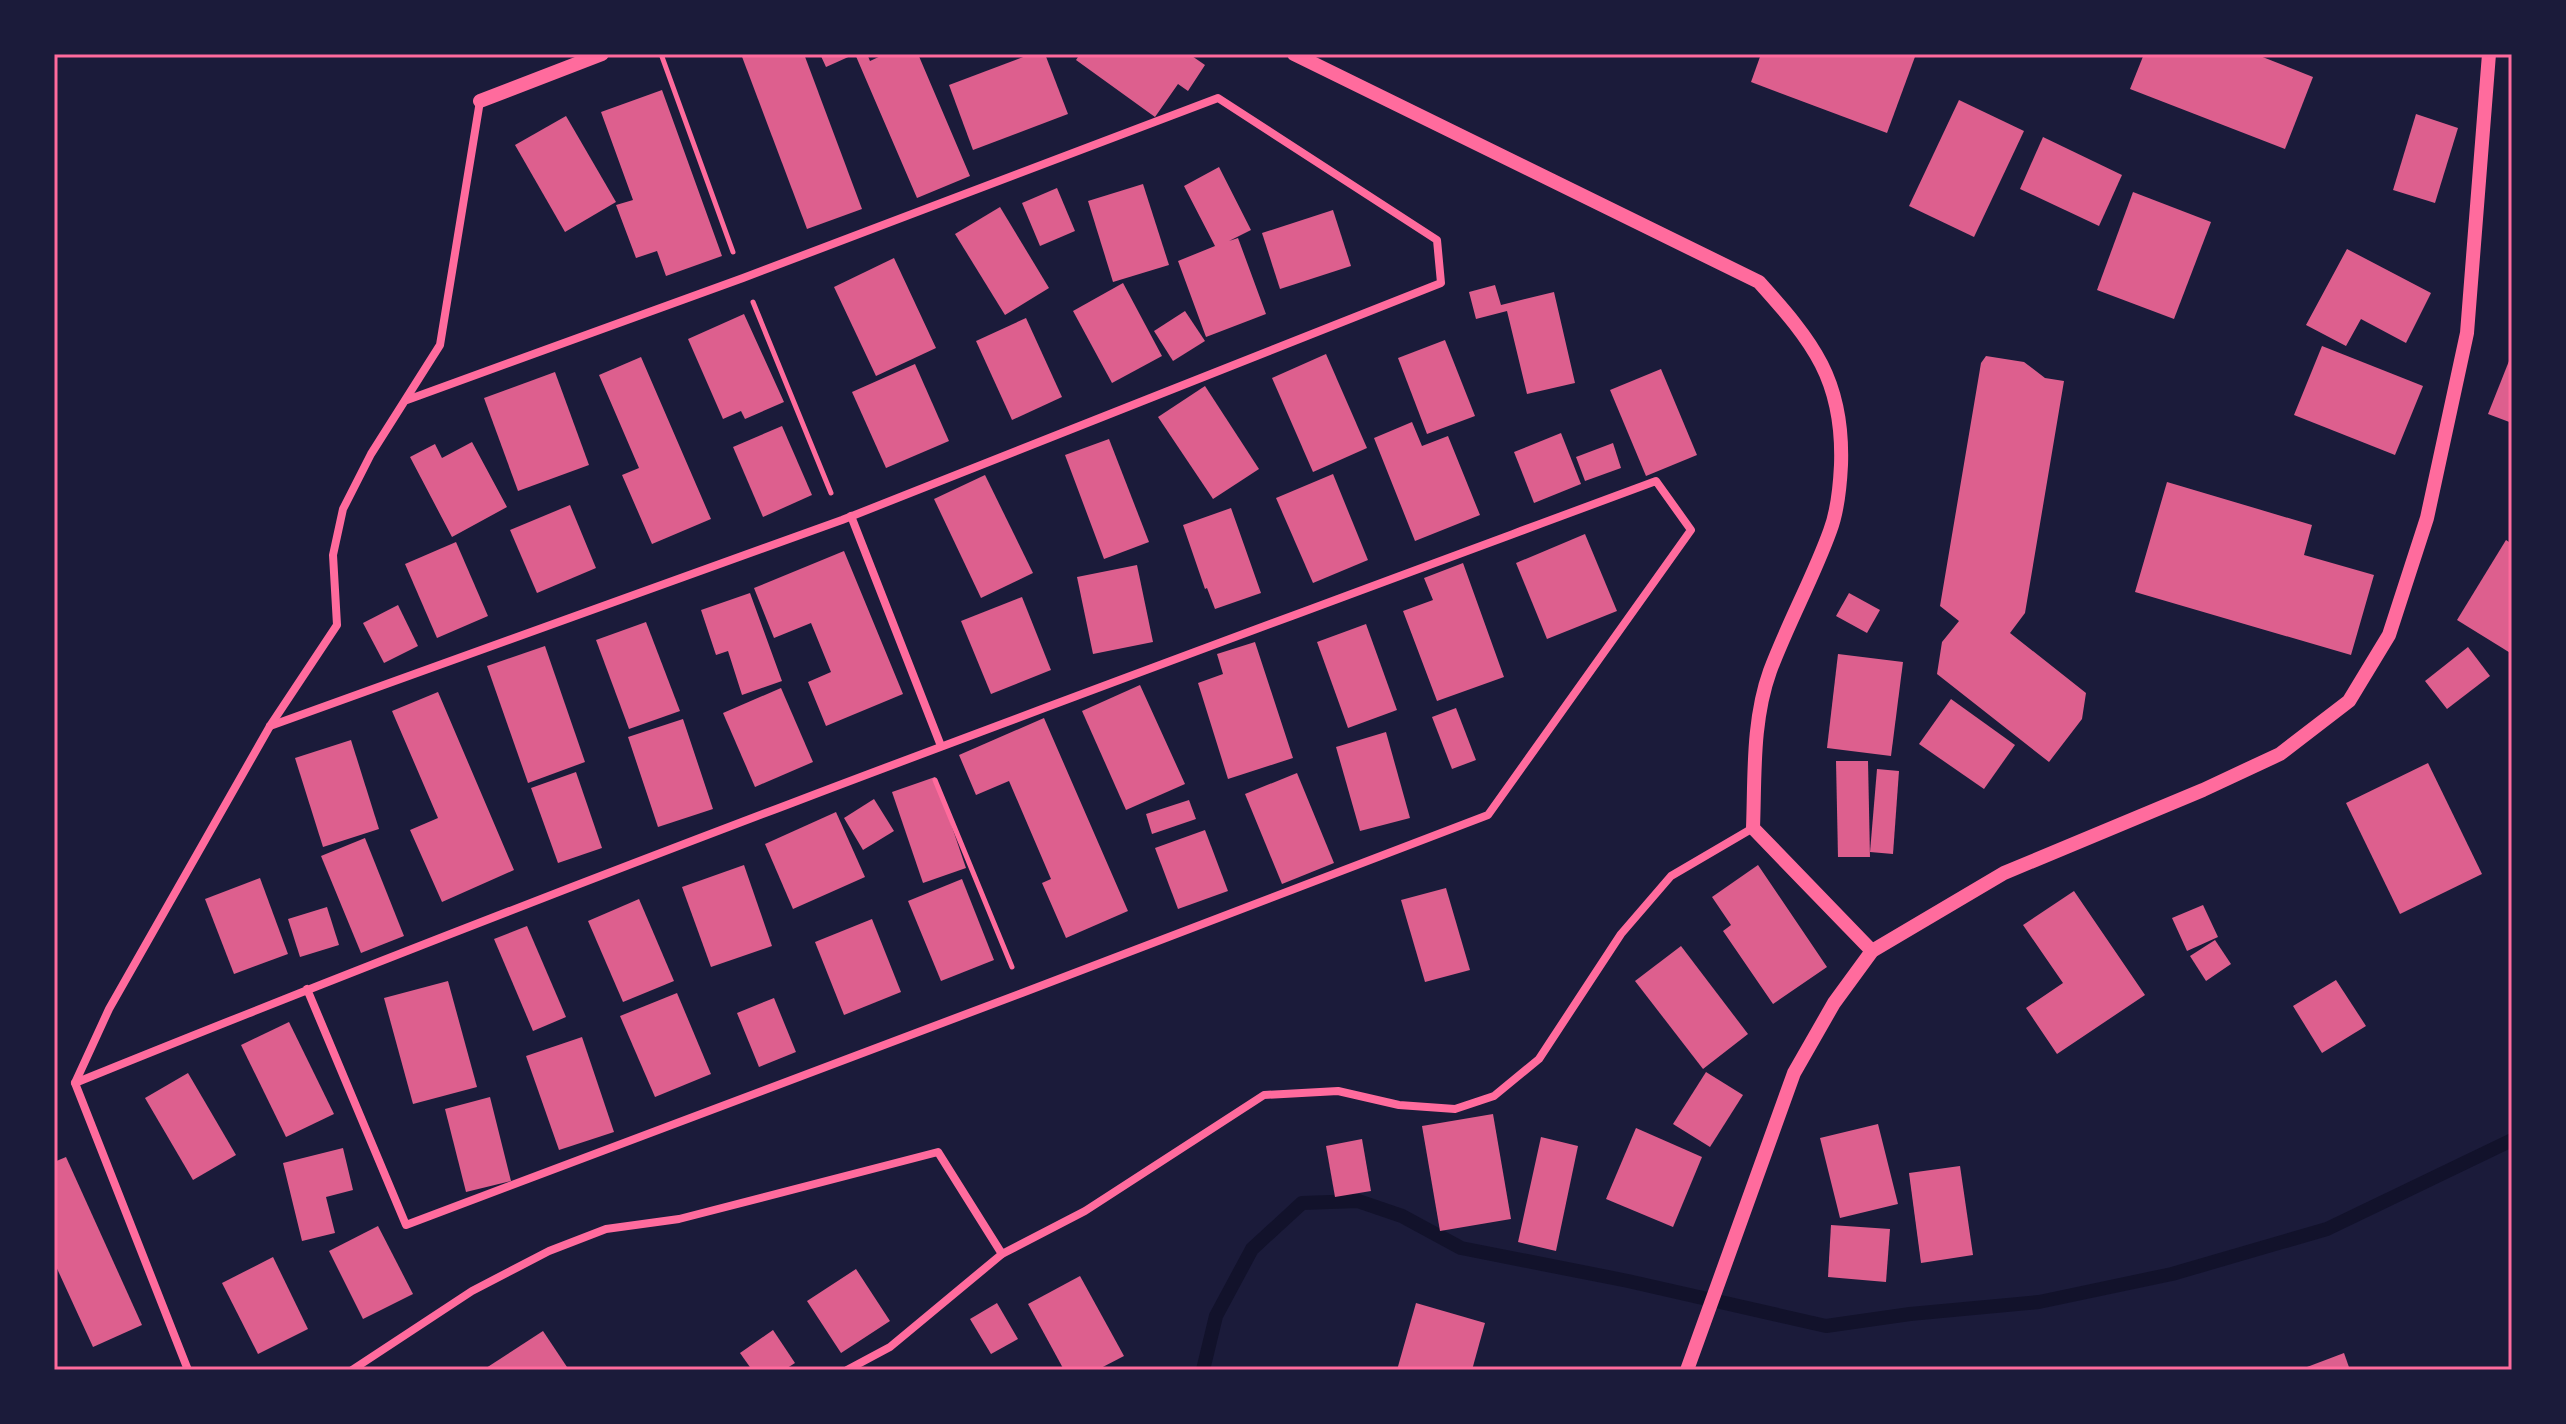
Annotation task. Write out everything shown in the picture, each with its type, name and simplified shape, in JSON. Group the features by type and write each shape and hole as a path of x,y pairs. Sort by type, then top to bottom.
{"street":[{"path":"188,1370 75,1083 109,1009 270,726 337,625 333,555 343,509 371,454 440,345 480,101 602,54"},
{"path":"1294,54 1759,282 1795,321 1820,361 1837,401 1840,486 1831,528 1769,673 1755,736 1753,828 1872,951"},
{"path":"1687,1370 1794,1073 1834,1003 1872,951 2004,873 2203,790 2280,754 2349,701 2389,635 2434,487 2467,333 2489,54"},
{"path":"270,726 851,516 1441,283 1437,240 1218,98 743,278 407,400"},
{"path":"75,1083 307,989 941,746 1656,481 1691,530 1488,815 406,1225 307,989"},
{"path":"851,516 941,746"},
{"path":"847,1370 890,1347 1002,1254 1085,1211 1264,1095 1338,1091 1399,1105 1455,1109 1494,1096 1539,1059 1621,934 1671,876 1753,828"},
{"path":"352,1370 472,1291 549,1251 606,1229 679,1219 938,1152 1002,1254"}],"path":[{"path":"924,753 1022,993"}],"building":[{"path":"741,54 804,54 862,209 807,229"},
{"path":"820,54 855,54 826,67"},
{"path":"855,54 867,54 870,61 885,54 918,54 970,176 917,198"},
{"path":"1031,54 1045,54 1068,114 973,150 949,85"},
{"path":"1080,54 1189,54 1205,65 1188,91 1178,84 1155,117 1076,60"},
{"path":"1761,54 1916,54 1887,133 1751,82"},
{"path":"2144,54 2255,54 2313,77 2285,149 2130,89"},
{"path":"662,90 722,256 666,276 657,251 636,258 616,205 633,200 601,112"},
{"path":"1959,100 2024,131 1974,237 1909,206"},
{"path":"2416,114 2458,128 2435,203 2393,190"},
{"path":"566,116 616,202 565,232 515,145"},
{"path":"2043,137 2122,175 2099,226 2020,189"},
{"path":"1219,167 1251,230 1229,241 1238,238 1266,314 1206,337 1178,261 1215,246 1184,186"},
{"path":"1143,184 1169,265 1113,282 1088,201"},
{"path":"1057,188 1075,231 1040,246 1022,203"},
{"path":"2133,192 2211,222 2174,319 2097,290"},
{"path":"1000,207 1049,288 1005,315 955,234"},
{"path":"1333,210 1351,266 1280,289 1262,233"},
{"path":"2347,249 2431,293 2406,343 2361,319 2346,346 2306,325"},
{"path":"894,258 936,348 876,376 834,287"},
{"path":"1123,283 1162,356 1112,383 1073,311"},
{"path":"1495,285 1501,305 1554,292 1575,383 1527,394 1507,311 1476,319 1469,292"},
{"path":"1185,311 1205,341 1173,361 1154,331"},
{"path":"744,314 784,402 745,419 741,411 723,419 688,339"},
{"path":"1026,318 1062,397 1012,420 976,341"},
{"path":"1445,340 1475,416 1427,434 1398,358"},
{"path":"2322,346 2423,386 2395,455 2294,415"},
{"path":"1326,354 1367,448 1313,472 1272,378"},
{"path":"1986,356 2024,362 2045,378 2064,381 2025,613 2010,633 2086,693 2082,719 2049,762 1937,674 1942,642 1959,621 1940,606 1981,363"},
{"path":"641,357 711,519 652,544 622,475 639,468 599,375"},
{"path":"2509,361 2512,362 2512,423 2488,414"},
{"path":"915,364 949,441 886,468 852,392"},
{"path":"1661,369 1697,455 1646,476 1610,390"},
{"path":"555,372 589,465 518,491 484,398"},
{"path":"1205,386 1259,469 1213,499 1158,417"},
{"path":"1412,422 1422,446 1448,436 1480,515 1415,541 1374,438"},
{"path":"782,426 812,495 763,517 733,447"},
{"path":"1561,433 1581,484 1534,503 1514,452"},
{"path":"1109,439 1149,542 1104,559 1065,455"},
{"path":"472,442 507,507 452,537 410,457 435,444 442,458"},
{"path":"1613,443 1621,468 1585,481 1576,457"},
{"path":"1333,474 1368,560 1313,583 1276,498"},
{"path":"985,475 1033,573 981,598 934,499"},
{"path":"2167,482 2312,525 2304,555 2374,575 2351,655 2135,592"},
{"path":"570,505 596,568 537,593 510,530"},
{"path":"1231,508 1261,593 1215,609 1183,525"},
{"path":"1585,534 1617,611 1547,639 1516,563"},
{"path":"2506,540 2512,544 2512,654 2457,620"},
{"path":"456,542 488,616 437,638 405,564"},
{"path":"844,551 903,694 826,726 808,682 831,672 811,623 774,638 754,588"},
{"path":"1463,563 1504,677 1437,701 1403,611 1433,600 1424,578"},
{"path":"1137,565 1153,642 1093,654 1077,577"},
{"path":"750,593 782,681 742,695 728,651 716,655 701,610"},
{"path":"1849,593 1880,610 1867,633 1836,616"},
{"path":"1022,597 1051,670 991,694 961,621"},
{"path":"398,605 418,646 384,663 363,623"},
{"path":"646,622 680,711 629,729 596,640"},
{"path":"1366,624 1397,710 1348,728 1317,642"},
{"path":"1255,642 1293,758 1228,779 1198,683 1223,674 1217,654"},
{"path":"545,646 585,762 528,783 487,666"},
{"path":"2468,647 2490,676 2447,709 2425,681"},
{"path":"1838,654 1903,662 1891,756 1827,748"},
{"path":"1140,685 1185,784 1126,810 1082,711"},
{"path":"781,688 813,762 755,787 723,713"},
{"path":"438,692 514,870 442,902 410,830 438,818 392,711"},
{"path":"1951,699 2015,745 1984,789 1919,744"},
{"path":"1456,708 1476,760 1452,769 1432,717"},
{"path":"1044,718 1128,911 1066,938 1042,883 1051,879 1009,781 976,795 959,755"},
{"path":"683,719 713,809 658,827 628,737"},
{"path":"1386,732 1410,818 1360,831 1336,747"},
{"path":"351,740 379,829 323,847 295,758"},
{"path":"1836,761 1868,761 1870,857 1838,857"},
{"path":"2428,763 2482,874 2400,914 2346,803"},
{"path":"1877,769 1899,771 1893,854 1870,852"},
{"path":"576,772 602,848 558,863 531,788"},
{"path":"1297,773 1334,863 1282,884 1245,794"},
{"path":"935,777 966,868 923,883 892,792"},
{"path":"874,799 894,831 863,850 844,818"},
{"path":"1189,800 1196,819 1152,834 1146,814"},
{"path":"836,812 865,877 793,909 765,844"},
{"path":"1205,830 1228,891 1178,909 1155,848"},
{"path":"365,838 404,936 361,953 321,856"},
{"path":"744,865 772,946 711,967 682,887"},
{"path":"1758,865 1827,967 1773,1004 1723,931 1731,925 1712,897"},
{"path":"260,878 288,954 234,974 205,899"},
{"path":"962,879 994,960 941,981 908,901"},
{"path":"1446,888 1470,970 1425,982 1401,900"},
{"path":"2074,891 2145,995 2057,1054 2026,1008 2063,983 2023,925"},
{"path":"639,899 674,981 623,1002 588,921"},
{"path":"2203,905 2218,937 2187,951 2172,918"},
{"path":"327,907 339,945 300,957 288,919"},
{"path":"872,919 901,992 844,1015 815,942"},
{"path":"527,926 566,1017 533,1031 494,939"},
{"path":"2215,940 2231,964 2206,981 2190,956"},
{"path":"1681,946 1748,1034 1703,1069 1635,981"},
{"path":"2336,980 2366,1026 2322,1053 2293,1006"},
{"path":"448,981 477,1087 413,1104 384,998"},
{"path":"677,993 711,1074 655,1097 620,1016"},
{"path":"774,998 796,1052 759,1067 737,1013"},
{"path":"289,1022 334,1114 286,1137 241,1045"},
{"path":"582,1037 614,1132 559,1150 526,1056"},
{"path":"1706,1072 1743,1095 1710,1147 1673,1124"},
{"path":"188,1073 236,1155 193,1180 145,1098"},
{"path":"490,1097 511,1181 466,1192 445,1109"},
{"path":"1493,1114 1511,1219 1440,1231 1422,1126"},
{"path":"1878,1124 1898,1204 1840,1218 1820,1138"},
{"path":"1636,1128 1702,1157 1673,1227 1606,1199"},
{"path":"1541,1137 1578,1146 1556,1251 1518,1242"},
{"path":"1362,1139 1371,1191 1335,1197 1326,1146"},
{"path":"343,1148 353,1190 326,1197 335,1233 302,1241 283,1163"},
{"path":"66,1157 142,1325 93,1347 54,1262 54,1162"},
{"path":"1960,1166 1973,1255 1921,1263 1909,1173"},
{"path":"1831,1225 1890,1229 1886,1282 1828,1277"},
{"path":"378,1226 413,1294 363,1319 329,1251"},
{"path":"273,1257 308,1329 258,1354 222,1283"},
{"path":"856,1269 890,1321 841,1353 807,1301"},
{"path":"1080,1276 1124,1356 1097,1370 1064,1370 1028,1304"},
{"path":"997,1303 1018,1339 991,1354 970,1319"},
{"path":"1416,1303 1485,1323 1472,1370 1397,1370"},
{"path":"773,1330 795,1363 784,1370 752,1370 740,1353"},
{"path":"543,1331 569,1370 483,1370"},
{"path":"2344,1353 2350,1370 2308,1370 2307,1367"}],"waterway":[{"path":"1203,1370 1216,1316 1252,1249 1302,1203 1358,1201 1402,1216 1461,1248 1628,1281 1826,1326 1910,1314 2039,1302 2172,1274 2327,1229 2512,1140"}]}
